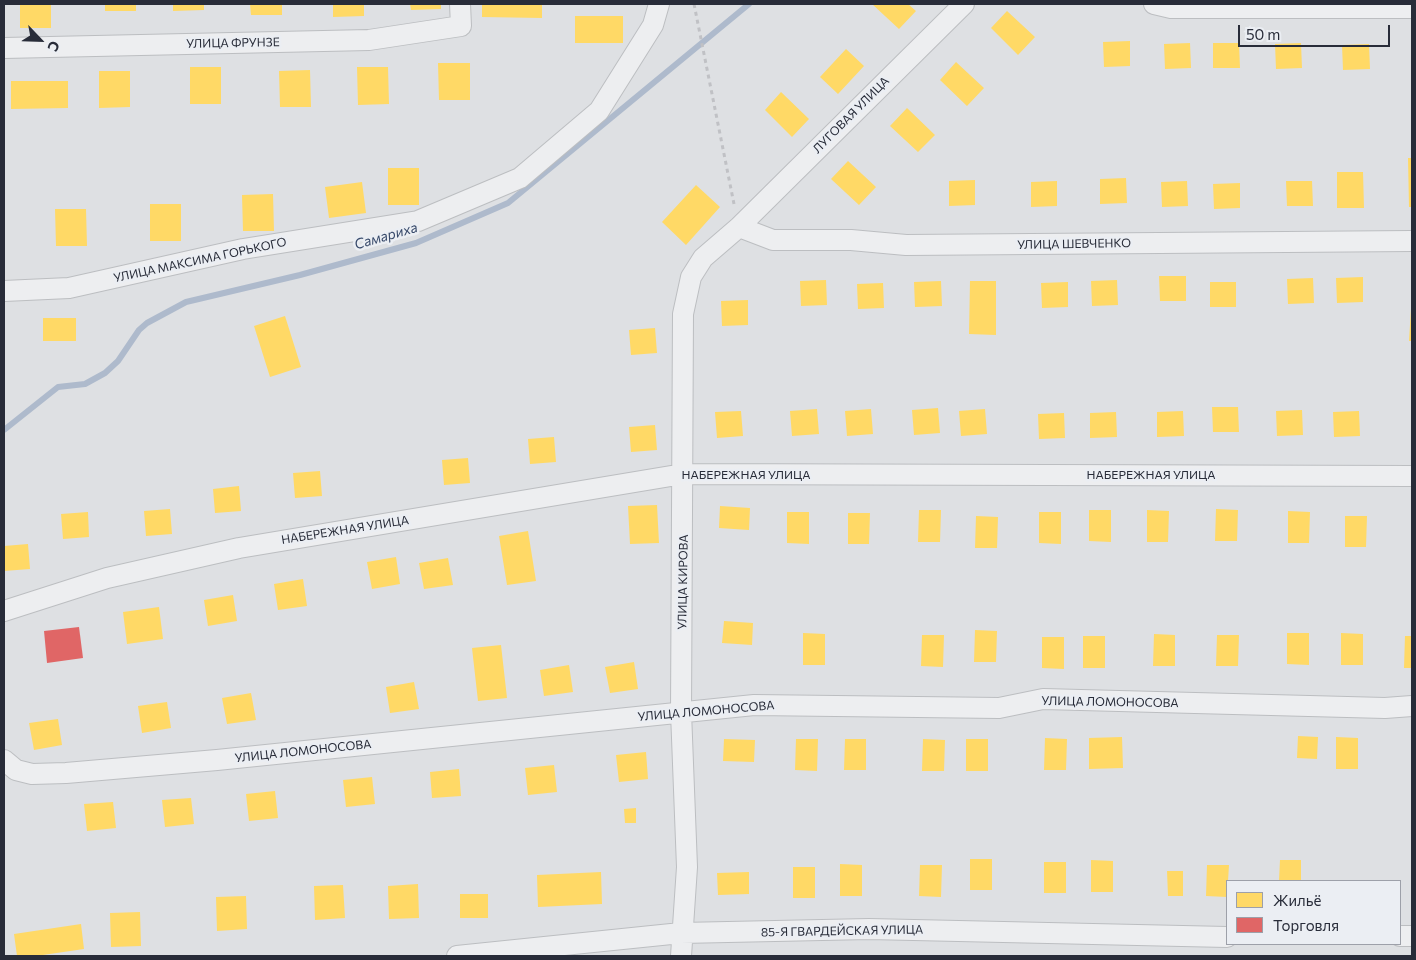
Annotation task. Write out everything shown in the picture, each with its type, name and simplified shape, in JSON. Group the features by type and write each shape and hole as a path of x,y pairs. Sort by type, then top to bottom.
{"street":[{"name":"УЛИЦА ФРУНЗЕ","path":"4,48 369,40 461,26 460,4"},
{"name":"УЛИЦА МАКСИМА ГОРЬКОГО","path":"4,292 69,288 243,248 418,221 520,178 599,111 653,25 658,4"},
{"name":"ЛУГОВАЯ УЛИЦА","path":"738,227 964,4"},
{"path":"1154,4 1171,8 1412,8"},
{"name":"УЛИЦА ШЕВЧЕНКО","path":"738,227 773,240 851,240 906,245 1412,241"},
{"name":"УЛИЦА КИРОВА","path":"681,956 687,867 681,712 684,474 683,314 691,277 703,258 738,227"},
{"name":"НАБЕРЕЖНАЯ УЛИЦА","path":"4,611 107,578 239,548 684,474 1412,476"},
{"name":"УЛИЦА ЛОМОНОСОВА","path":"4,761 16,770 32,774 66,773 216,760 754,705 999,708 1043,699 1385,708 1412,706"},
{"name":"85-Я ГВАРДЕЙСКАЯ УЛИЦА","path":"457,956 681,934 869,929 1226,936"}],"path":[{"path":"694,4 738,227"}],"building: Жильё":[{"path":"20,4 51,4 51,28 20,28"},
{"path":"105,4 136,4 136,11 105,11"},
{"path":"173,4 204,4 204,10 173,11"},
{"path":"250,4 282,4 282,15 251,15"},
{"path":"333,4 364,4 364,16 333,17"},
{"path":"410,4 441,4 441,9 411,10"},
{"path":"482,4 542,4 542,18 482,17"},
{"path":"872,4 908,4 916,11 899,29"},
{"path":"1007,11 1035,37 1018,55 991,28"},
{"path":"575,16 623,16 623,43 575,43"},
{"path":"1130,41 1130,66 1104,67 1103,42"},
{"path":"1190,43 1191,68 1165,69 1164,44"},
{"path":"1213,43 1239,43 1240,68 1213,68"},
{"path":"1301,43 1302,68 1276,69 1275,44"},
{"path":"1369,44 1370,69 1343,70 1342,45"},
{"path":"846,49 864,66 838,94 820,77"},
{"path":"956,62 984,88 967,106 940,80"},
{"path":"438,63 470,63 470,100 439,100"},
{"path":"190,67 221,67 221,104 190,104"},
{"path":"357,67 388,67 389,104 358,105"},
{"path":"310,70 311,107 280,107 279,71"},
{"path":"99,71 130,71 130,107 99,108"},
{"path":"11,81 68,81 68,108 11,109"},
{"path":"781,92 809,119 792,137 765,110"},
{"path":"907,108 935,135 918,152 890,126"},
{"path":"1408,158 1412,158 1412,207 1409,207"},
{"path":"848,161 876,187 859,205 831,179"},
{"path":"388,168 419,168 419,205 388,205"},
{"path":"1337,172 1363,172 1364,208 1337,208"},
{"path":"1126,178 1127,203 1100,204 1100,179"},
{"path":"975,180 975,205 949,206 949,181"},
{"path":"1057,181 1057,206 1031,207 1031,182"},
{"path":"1187,181 1188,206 1162,207 1161,182"},
{"path":"1286,181 1312,181 1313,206 1287,206"},
{"path":"362,182 366,213 329,218 325,187"},
{"path":"1240,183 1240,208 1214,209 1213,184"},
{"path":"696,185 720,207 686,245 662,222"},
{"path":"273,194 274,231 243,231 242,195"},
{"path":"150,204 181,204 181,241 150,241"},
{"path":"55,209 86,209 87,246 56,246"},
{"path":"1159,276 1186,276 1186,301 1160,301"},
{"path":"1363,277 1363,302 1337,303 1336,278"},
{"path":"1313,278 1314,303 1288,304 1287,279"},
{"path":"826,280 827,305 801,306 800,281"},
{"path":"1117,280 1118,305 1092,306 1091,281"},
{"path":"941,281 942,306 915,307 914,282"},
{"path":"970,281 996,281 996,335 969,334"},
{"path":"1068,282 1068,307 1042,308 1041,283"},
{"path":"1210,282 1236,282 1236,307 1210,307"},
{"path":"883,283 884,308 858,309 857,284"},
{"path":"748,300 748,325 722,326 721,301"},
{"path":"1411,309 1412,341 1409,341"},
{"path":"285,316 301,367 270,377 254,326"},
{"path":"43,318 76,318 76,341 43,341"},
{"path":"655,328 657,353 631,355 629,330"},
{"path":"1212,407 1238,407 1239,432 1213,432"},
{"path":"938,408 940,433 914,435 912,410"},
{"path":"817,409 819,434 792,436 790,411"},
{"path":"871,409 873,434 847,436 845,411"},
{"path":"985,409 987,434 961,436 959,411"},
{"path":"1302,410 1303,435 1277,436 1276,411"},
{"path":"741,411 743,436 717,438 715,412"},
{"path":"1183,411 1184,436 1157,437 1157,412"},
{"path":"1359,411 1360,436 1334,437 1333,412"},
{"path":"1116,412 1117,437 1090,438 1090,413"},
{"path":"1064,413 1065,438 1039,439 1038,414"},
{"path":"655,425 657,450 631,452 629,427"},
{"path":"554,437 556,462 530,464 528,439"},
{"path":"468,458 470,483 444,485 442,460"},
{"path":"320,471 322,496 295,498 293,473"},
{"path":"239,486 241,511 215,513 213,489"},
{"path":"657,505 659,543 630,544 628,506"},
{"path":"720,506 750,508 749,530 719,528"},
{"path":"170,509 172,534 146,536 144,511"},
{"path":"1216,509 1238,510 1237,541 1215,541"},
{"path":"919,510 941,510 940,542 918,542"},
{"path":"1089,510 1111,510 1111,542 1089,541"},
{"path":"1147,510 1169,511 1168,542 1147,542"},
{"path":"1288,511 1310,512 1309,543 1288,543"},
{"path":"88,512 89,537 63,539 61,514"},
{"path":"787,512 809,512 809,544 787,543"},
{"path":"1039,512 1061,512 1061,544 1039,543"},
{"path":"848,513 870,513 869,544 848,544"},
{"path":"976,516 998,517 997,548 975,548"},
{"path":"1345,516 1367,516 1366,547 1345,547"},
{"path":"528,531 536,581 507,585 499,536"},
{"path":"28,544 30,569 4,571 4,546"},
{"path":"396,557 400,584 372,589 367,562"},
{"path":"448,558 453,585 424,589 419,563"},
{"path":"303,579 307,606 278,610 274,584"},
{"path":"233,595 237,621 208,626 204,600"},
{"path":"159,607 163,639 127,644 123,612"},
{"path":"724,621 753,623 752,645 722,643"},
{"path":"975,630 997,631 996,662 974,662"},
{"path":"803,633 825,634 825,665 803,665"},
{"path":"1287,633 1309,633 1309,665 1287,664"},
{"path":"1341,633 1363,634 1363,665 1341,665"},
{"path":"1154,634 1175,635 1175,666 1153,666"},
{"path":"922,635 944,635 943,667 921,666"},
{"path":"1217,635 1239,635 1238,666 1216,666"},
{"path":"1083,636 1105,636 1105,668 1083,668"},
{"path":"1405,636 1412,636 1412,668 1404,668"},
{"path":"1042,637 1064,637 1064,669 1042,668"},
{"path":"501,645 507,698 478,701 472,648"},
{"path":"634,662 638,689 610,693 605,667"},
{"path":"569,665 573,692 544,696 540,670"},
{"path":"414,682 419,709 390,713 386,687"},
{"path":"251,693 256,720 227,724 222,698"},
{"path":"167,702 171,728 142,733 138,706"},
{"path":"58,719 62,745 34,750 29,723"},
{"path":"1298,736 1318,737 1317,759 1297,758"},
{"path":"1122,737 1123,768 1089,769 1089,738"},
{"path":"1336,737 1358,738 1358,769 1336,769"},
{"path":"1045,738 1067,739 1066,770 1044,770"},
{"path":"724,739 755,740 754,762 723,761"},
{"path":"796,739 818,739 817,771 795,770"},
{"path":"845,739 866,739 866,770 844,770"},
{"path":"923,739 945,740 944,771 922,771"},
{"path":"966,739 988,739 988,771 966,771"},
{"path":"646,752 648,779 619,782 616,755"},
{"path":"554,765 557,792 528,795 525,768"},
{"path":"459,769 461,796 432,798 430,772"},
{"path":"372,777 375,804 346,807 343,780"},
{"path":"275,791 278,818 249,821 246,794"},
{"path":"191,798 194,824 165,827 162,800"},
{"path":"113,802 116,828 87,831 84,804"},
{"path":"636,808 636,823 625,823 624,809"},
{"path":"970,859 992,859 992,890 970,890"},
{"path":"1091,860 1113,861 1113,892 1091,892"},
{"path":"1280,860 1301,860 1301,880 1279,880"},
{"path":"1044,862 1066,862 1066,893 1044,893"},
{"path":"840,864 862,865 862,896 840,896"},
{"path":"920,865 942,865 941,897 919,896"},
{"path":"1207,865 1229,865 1228,880 1226,880 1226,897 1206,896"},
{"path":"793,867 815,867 815,898 793,898"},
{"path":"1167,871 1183,871 1183,896 1168,896"},
{"path":"601,872 602,904 538,907 537,875"},
{"path":"749,872 749,894 718,895 717,873"},
{"path":"418,884 419,918 389,919 388,886"},
{"path":"343,885 345,918 315,920 314,886"},
{"path":"460,894 488,894 488,918 460,918"},
{"path":"246,896 247,929 217,931 216,897"},
{"path":"140,912 141,946 111,947 110,913"},
{"path":"81,924 84,949 36,956 17,956 14,934"}],"building: Торговля":[{"path":"79,627 83,658 47,663 44,631"}],"waterway":[{"name":"Самариха","path":"4,430 58,387 85,384 105,373 118,361 139,330 147,323 186,302 300,275 416,243 508,203 749,4"}]}
